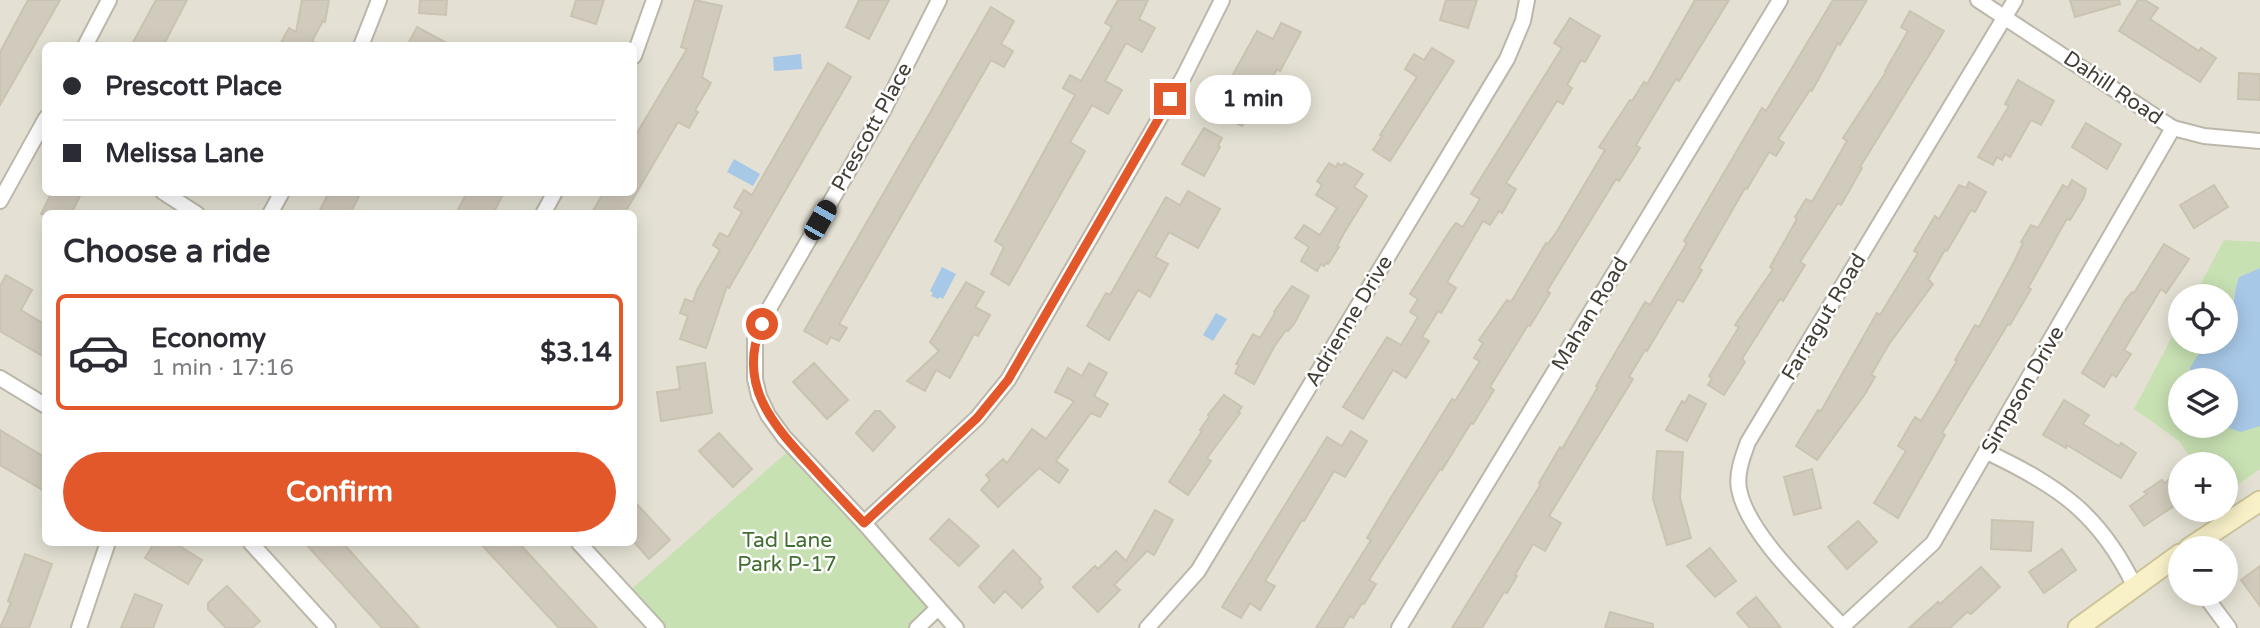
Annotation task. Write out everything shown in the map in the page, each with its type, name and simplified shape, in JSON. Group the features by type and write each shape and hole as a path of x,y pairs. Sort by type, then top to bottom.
{"main road":[{"path":"2210,536 2260,501"},
{"path":"2078,628 2168,565"}],"street":[{"path":"87,42 109,0"},
{"path":"363,42 379,0"},
{"path":"637,48 654,0"},
{"name":"Prescott Place","path":"939,0 883,111 770,307 755,340 755,379 768,415 784,437 956,628"},
{"path":"864,523 977,418 1008,380 1184,76 1222,0"},
{"name":"Adrienne Drive","path":"1147,628 1198,571 1507,59 1523,21 1527,0"},
{"name":"Mahan Road","path":"1399,628 1780,0"},
{"name":"Dahill Road","path":"1978,0 2173,128 2204,136 2260,141"},
{"name":"Farragut Road","path":"1842,627 1757,533 1746,513 1738,487 1740,465 1748,442 2015,0"},
{"path":"0,201 42,128"},
{"name":"Simpson Drive","path":"1842,627 1933,543 2173,128"},
{"path":"169,196 191,210"},
{"path":"0,378 42,404"},
{"path":"1987,452 2033,473 2099,526 2120,556 2135,587"},
{"path":"79,628 107,546"},
{"path":"254,546 328,628"},
{"path":"582,546 657,628"},
{"path":"2213,606 2229,628"},
{"path":"917,628 938,608"}],"shaded area":[{"path":"0,0 2260,0 2260,628 0,628"}],"green space":[{"path":"2224,240 2260,242 2260,268 2239,277 2237,284 2200,284"},
{"path":"2168,345 2168,354 2200,354 2194,368 2168,368 2168,433 2134,409"},
{"path":"2260,426 2260,469 2238,485 2238,452 2186,452 2175,438 2238,438 2238,427"},
{"name":"Tad Lane Park P-17","path":"793,447 938,608 917,628 657,628 626,594"}],"water":[{"path":"801,54 802,69 774,71 773,57"},
{"path":"734,159 760,174 753,186 727,172"},
{"path":"942,267 956,274 943,299 938,299 931,296 933,293 930,291"},
{"path":"2260,268 2260,426 2241,432 2238,431 2238,368 2190,368 2199,354 2238,354 2237,284 2239,277"},
{"path":"1216,313 1227,319 1213,341 1203,335"}],"building":[{"path":"28,0 60,0 0,105 0,52"},
{"path":"156,0 187,0 165,42 133,42"},
{"path":"302,0 329,0 325,22 323,21 314,42 281,42 289,28 296,32"},
{"path":"420,0 447,0 446,15 419,13"},
{"path":"576,0 604,0 596,24 571,16"},
{"path":"695,0 722,6 702,77 711,83 695,110 698,112 689,128 678,122 637,192 637,133 687,49 681,47"},
{"path":"859,0 889,0 869,39 846,27"},
{"path":"1118,0 1148,0 1139,19 1155,28 1142,52 1126,43 1105,81 1122,90 1108,114 1092,105 1070,142 1085,151 1009,285 991,274 1004,247 995,241 1075,95 1063,88 1070,75 1081,81 1112,27 1105,23"},
{"path":"1446,0 1477,0 1468,28 1440,20"},
{"path":"1695,0 1729,0 1679,81 1676,79 1636,145 1640,148 1619,181 1616,179 1547,291 1550,293 1490,387 1494,390 1473,424 1471,423 1442,470 1440,469 1369,580 1376,584 1364,604 1362,603 1353,618 1350,616 1343,628 1316,628 1371,540 1367,538 1387,504 1452,399 1455,401 1480,361 1474,358 1483,343 1479,340 1507,300 1511,302 1546,243 1548,244 1557,231 1605,150 1599,147 1630,100 1632,101 1644,82 1647,84"},
{"path":"1833,0 1867,0 1840,45 1838,43 1812,91 1810,90 1778,139 1784,143 1776,156 1769,152 1747,189 1745,188 1699,268 1702,270 1683,302 1678,299 1629,377 1633,379 1549,516 1561,523 1545,551 1533,544 1507,593 1504,592 1482,628 1452,628 1541,484 1539,483 1560,447 1562,449 1645,302 1650,305 1687,243 1684,241 1762,108 1766,111"},
{"path":"2070,0 2119,0 2120,4 2075,17"},
{"path":"2138,0 2145,0 2158,8 2150,19 2199,51 2201,48 2216,58 2200,82 2119,31"},
{"path":"991,7 1014,21 1001,44 1013,51 1004,67 991,60 839,324 847,328 839,341 831,337 827,344 804,331"},
{"path":"1910,11 1944,31 1860,167 1862,168 1841,205 1838,203 1800,262 1805,265 1742,359 1745,362 1724,395 1708,385 1712,379 1709,376 1739,327 1735,325 1773,269 1770,267 1797,219 1795,217 1806,199 1812,202 1847,141 1843,138 1886,72 1908,31 1901,27"},
{"path":"1570,18 1600,36 1585,62 1581,60 1567,85 1572,88 1563,104 1557,101 1506,183 1516,189 1502,213 1499,211 1490,225 1483,221 1447,282 1456,288 1422,337 1429,341 1406,378 1393,370 1363,419 1343,407 1387,337 1401,345 1418,317 1410,312 1418,299 1410,294 1451,229 1456,223 1463,227 1480,199 1471,194 1562,48 1554,43"},
{"path":"1281,23 1301,32 1261,99 1268,103 1259,121 1248,116 1242,126 1220,115 1228,100 1221,96 1257,31 1273,39"},
{"path":"417,27 445,42 409,42"},
{"path":"1432,48 1454,61 1390,161 1373,150 1417,77 1405,69 1414,54 1424,60"},
{"path":"828,63 851,77 729,288 727,286 706,348 680,339 688,316 680,313 685,299 693,302 720,250 713,245 720,233 728,237 742,212 734,207 744,190 752,195"},
{"path":"2239,73 2260,74 2260,100 2238,99"},
{"path":"2018,80 2054,101 2041,125 2031,120 2010,157 2005,154 2002,160 1997,157 1993,165 1978,157 2009,106 2005,104"},
{"path":"2086,123 2121,144 2107,169 2072,147"},
{"path":"1204,128 1222,138 1204,176 1182,164"},
{"path":"1329,163 1336,167 1338,163 1342,166 1344,163 1363,174 1354,187 1367,196 1328,264 1321,264 1317,271 1301,261 1309,247 1295,238 1304,225 1320,235 1337,208 1316,195 1322,185 1317,181"},
{"path":"2072,180 2086,189 2084,197 2070,220 2065,222 2028,288 2031,289 1942,433 1945,435 1898,518 1874,503 1906,451 1898,446 1915,417 1921,421 1975,325 1979,327 2031,225 2038,228 2063,185 2068,188"},
{"path":"1969,182 1986,192 1975,212 1971,210 1947,251 1945,250 1928,279 1933,284 1889,344 1871,375 1875,377 1865,394 1817,460 1796,446 1818,410 1821,411 1877,313 1880,315 1918,253 1914,251 1935,216 1939,219 1959,185 1966,188"},
{"path":"2214,185 2228,207 2194,228 2180,205"},
{"path":"1188,191 1220,209 1198,248 1169,232 1155,257 1168,264 1150,297 1138,290 1109,340 1087,326 1106,293 1110,295 1166,197 1180,205"},
{"path":"50,196 80,196 73,210 43,210"},
{"path":"327,196 359,196 352,210 320,210"},
{"path":"465,196 502,196 495,210 458,210"},
{"path":"602,196 635,196 626,210 593,210"},
{"path":"2164,244 2189,259 2172,284 2168,284 2166,293 2161,289 2124,350 2131,354 2116,377 2112,374 2104,387 2082,373 2126,299 2134,293"},
{"path":"6,275 32,290 21,310 42,323 42,356 0,331 0,286"},
{"path":"966,282 984,292 975,307 990,315 978,336 974,334 950,378 936,370 925,391 907,381 939,351 930,342"},
{"path":"1292,286 1309,296 1294,324 1274,347 1254,384 1235,373 1239,365 1236,364 1253,334 1260,338"},
{"path":"705,363 712,413 661,421 657,392 680,389 677,367"},
{"path":"814,363 848,400 827,419 793,382"},
{"path":"1089,363 1107,373 1094,396 1108,404 1100,417 1091,413 1056,461 1068,470 1059,483 1039,468 998,507 981,490 990,480 986,475 1003,459 1007,463 1032,429 1046,439 1074,401 1055,392 1068,368 1082,376"},
{"path":"1224,395 1242,407 1238,412 1240,413 1207,458 1211,461 1188,495 1169,482 1202,431 1200,430 1208,415"},
{"path":"1689,395 1706,404 1687,441 1666,430 1682,401 1685,403"},
{"path":"2064,400 2089,415 2083,424 2136,453 2121,478 2067,445 2066,448 2043,435"},
{"path":"875,411 880,411 895,427 873,451 856,433"},
{"path":"0,430 42,456 42,490 0,465"},
{"path":"1351,431 1367,441 1345,477 1334,471 1304,521 1302,520 1265,581 1275,586 1260,610 1250,603 1241,618 1222,607 1327,437 1342,446"},
{"path":"719,433 752,469 733,487 699,451"},
{"path":"1657,451 1683,452 1680,498 1691,538 1667,545 1653,499"},
{"path":"1812,469 1821,508 1794,515 1784,477"},
{"path":"2162,480 2164,483 2168,480 2168,510 2144,526 2130,506 2147,494 2144,492"},
{"path":"637,504 670,540 649,559 637,545"},
{"path":"1155,510 1173,520 1154,555 1147,551 1114,585 1120,590 1098,612 1073,587 1095,566 1098,569 1116,551 1126,561"},
{"path":"949,519 979,546 959,566 930,539"},
{"path":"1992,520 2033,522 2031,551 1991,549"},
{"path":"1858,521 1877,542 1847,569 1828,547"},
{"path":"152,546 179,546 202,560 188,584 145,558"},
{"path":"308,546 346,546 419,628 382,628"},
{"path":"483,546 522,546 597,628 559,628"},
{"path":"1710,548 1736,581 1715,597 1687,566"},
{"path":"2062,549 2076,570 2044,593 2029,572"},
{"path":"1013,550 1041,579 1039,582 1043,587 1022,608 1005,591 994,603 979,587"},
{"path":"25,554 52,564 29,628 0,628 11,603 8,601"},
{"path":"2260,566 2260,606 2241,580"},
{"path":"1981,567 2000,587 1971,614 1967,612 1950,628 1909,628 1938,602 1940,604"},
{"path":"227,586 260,621 252,628 226,628 208,609 208,603"},
{"path":"135,594 162,605 153,628 121,628"},
{"path":"1756,597 1781,628 1750,628 1737,613"},
{"path":"1610,612 1653,624 1653,628 1605,628"}],"route":[{"path":"762,324 755,340 755,379 768,415 784,437 864,523 977,418 1008,380 1170,99"}]}
